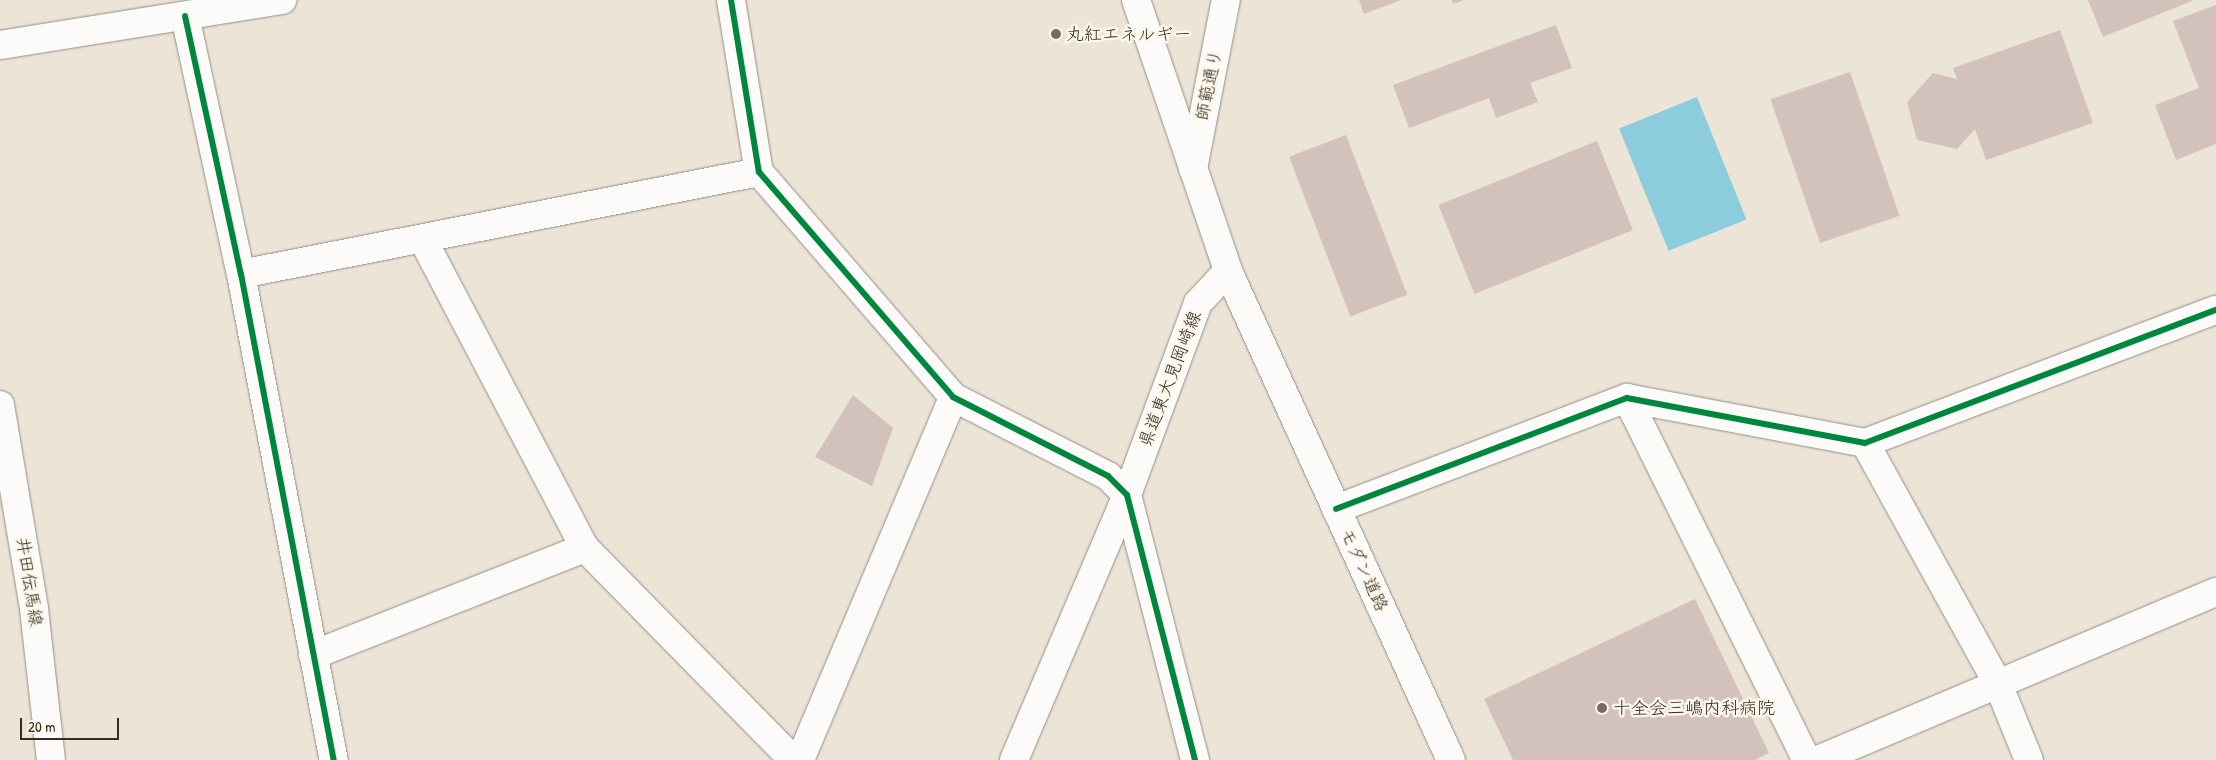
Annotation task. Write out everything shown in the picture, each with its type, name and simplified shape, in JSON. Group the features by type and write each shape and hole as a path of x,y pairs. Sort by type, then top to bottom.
{"street":[{"path":"0,45 282,0"},
{"path":"731,0 759,172 953,397 1108,476 1126,495 1195,760"},
{"path":"1136,0 1228,271"},
{"name":"師範通り","path":"1193,169 1226,0"},
{"path":"185,16 241,274 334,760"},
{"path":"241,274 423,240 759,172"},
{"path":"423,240 585,548 793,760"},
{"name":"県道東大見岡崎線","path":"1014,760 1126,495 1198,303 1228,271"},
{"name":"モダン道路","path":"1228,271 1451,760"},
{"path":"1336,508 1627,398 1865,443 2216,310"},
{"path":"800,760 953,397"},
{"path":"1627,398 1807,760"},
{"name":"井田伝馬線","path":"0,405 34,609 51,760"},
{"path":"1865,443 1998,684 2029,760"},
{"path":"313,655 585,548"},
{"path":"1818,760 2216,592"}],"water":[{"path":"1697,97 1746,219 1669,251 1619,128"}],"building":[{"path":"1359,0 1401,0 1364,14"},
{"path":"1452,0 1464,0 1453,4"},
{"path":"2088,0 2194,0 2103,37"},
{"path":"2216,5 2216,144 2176,160 2155,105 2199,88 2173,21"},
{"path":"1556,25 1572,68 1530,83 1538,102 1496,118 1489,98 1409,128 1393,85"},
{"path":"2060,30 2093,123 1986,160 1975,129 1957,149 1917,140 1907,102 1933,73 1957,79 1953,68"},
{"path":"1850,72 1899,216 1820,243 1771,99"},
{"path":"1346,135 1407,295 1350,317 1289,157"},
{"path":"1597,141 1633,230 1474,294 1438,205"},
{"path":"853,395 893,428 872,486 815,457"},
{"path":"1695,599 1769,753 1755,760 1513,760 1484,699"}],"cycle path":[{"path":"731,0 759,172 953,397 1108,476 1127,495 1195,760"},
{"path":"185,16 241,274 334,760"},
{"path":"1336,509 1627,398 1865,443 2216,310"}],"place":[{"name":"丸紅エネルギー","path":"1056,34"},
{"name":"十全会三嶋内科病院","path":"1602,708"}]}
